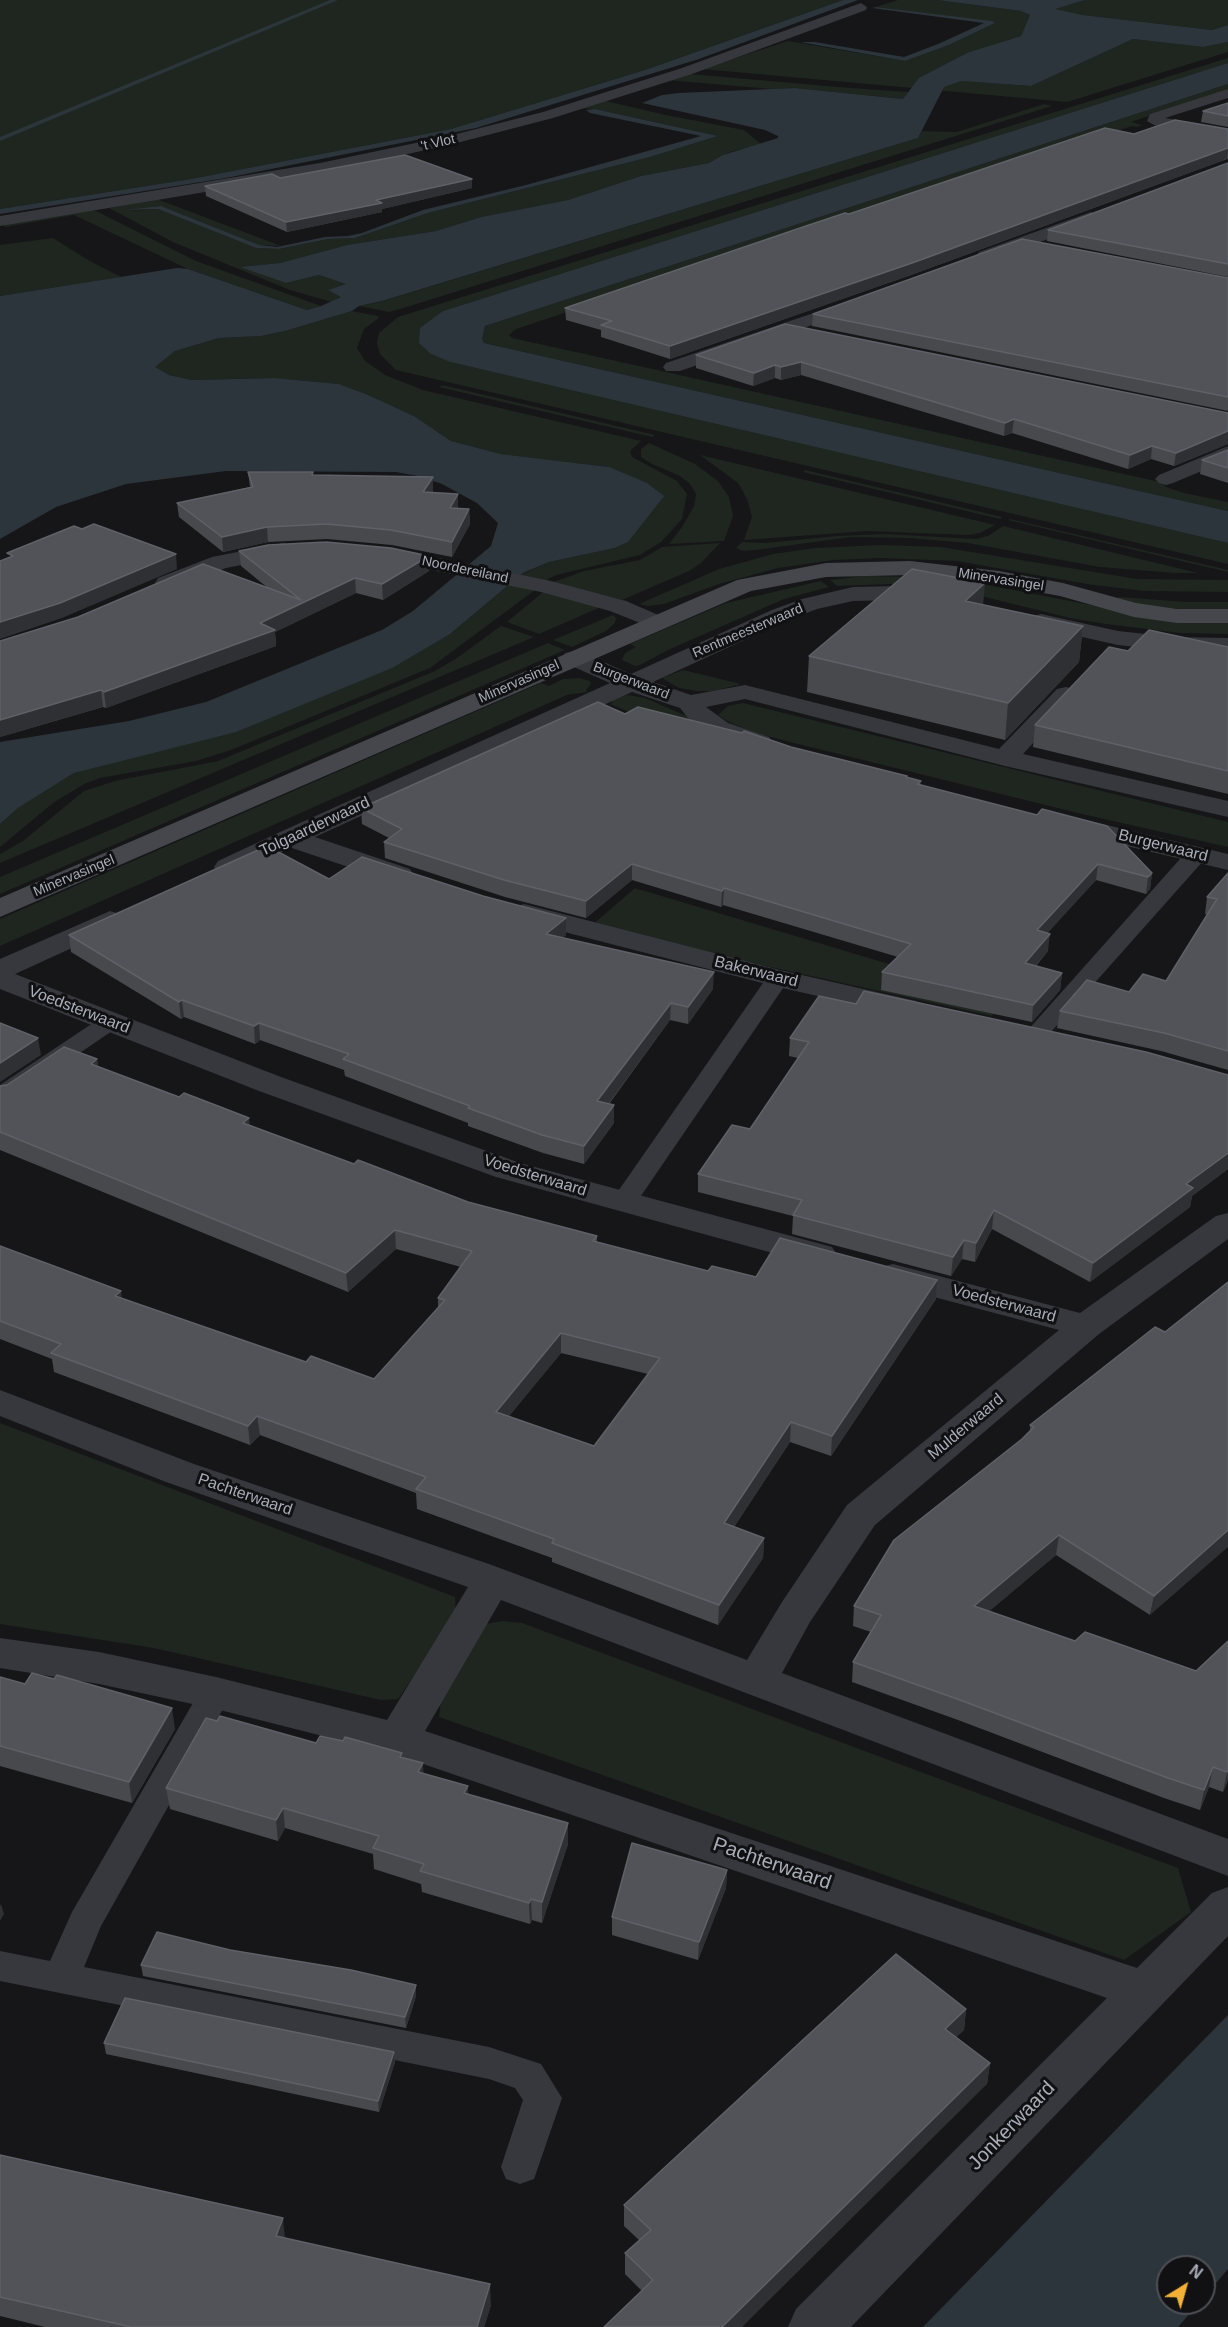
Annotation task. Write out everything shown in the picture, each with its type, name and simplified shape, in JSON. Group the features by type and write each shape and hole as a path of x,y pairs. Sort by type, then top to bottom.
{"street":[{"name":"'t Vlot","path":"0,221 320,168 450,140 548,115 687,71 861,7"},
{"path":"1228,93 1155,117 1154,121 1228,134"},
{"path":"973,260 1108,211"},
{"path":"1017,243 1048,250"},
{"path":"673,367 874,297"},
{"path":"786,329 821,336"},
{"path":"1166,479 1228,452"},
{"path":"147,591 220,562 269,551 304,549"},
{"name":"Noordereiland","path":"359,551 392,554 525,583 618,606 655,622"},
{"name":"Minervasingel","path":"0,908 655,622 745,585 826,570 910,568 960,572 1063,590 1168,600 1228,599"},
{"name":"Minervasingel","path":"1063,590 1134,610 1177,616 1228,616"},
{"name":"Rentmeesterwaard","path":"628,682 810,604 853,594 897,593 953,601"},
{"path":"1014,614 1068,628 1110,646 1228,645"},
{"name":"Burgerwaard","path":"574,658 628,682 689,703 745,692 1005,758 1228,809"},
{"path":"1005,758 1078,681"},
{"name":"Tolgaarderwaard","path":"204,878 628,682"},
{"name":"Burgerwaard","path":"689,703 697,713 719,728 780,749"},
{"name":"Burgerwaard","path":"1045,818 1228,862"},
{"path":"290,838 431,885"},
{"name":"Bakerwaard","path":"494,905 778,978 930,1012"},
{"path":"0,970 129,912"},
{"name":"Voedsterwaard","path":"0,979 270,1084 508,1170 623,1203 1086,1326"},
{"path":"1024,1034 1070,1043"},
{"name":"Mulderwaard","path":"756,1679 796,1611 861,1515 1086,1326 1228,1223"},
{"name":"Pachterwaard","path":"0,1402 180,1473 492,1581 1228,1858"},
{"path":"398,1738 492,1581"},
{"name":"Pachterwaard","path":"0,1653 99,1668 216,1692 398,1738 1146,1991"},
{"name":"Jonkerwaard","path":"815,2327 1146,1991 1222,1922"}],"lane":[{"path":"1024,1034 1196,855"},
{"path":"623,1203 778,978"},
{"path":"0,1096 110,1022"},
{"path":"61,1978 86,1922 216,1692"},
{"path":"0,1966 489,2063 528,2076 543,2098 520,2167"}],"shaded area":[{"path":"0,0 843,0 645,70 451,129 191,179 0,209"},
{"path":"843,0 858,0 699,59 476,128 226,178 0,214 0,209 191,179 451,129 645,70"},
{"path":"898,0 937,0 1021,11 1030,15 1021,36 969,52 917,82 963,81 1031,86 1133,39 1203,47 1228,42 1228,52 1067,102 702,69 788,41 905,61 949,45 995,23 876,7"},
{"path":"937,0 1085,0 1055,9 1083,15 1212,30 1228,25 1228,42 1203,47 1133,39 1031,86 961,81 944,87 918,138 382,301 359,306 352,311 285,331 261,336 219,338 175,351 155,367 169,375 192,380 275,378 339,384 414,416 451,441 501,454 609,467 647,483 664,496 628,542 615,548 549,562 523,573 450,634 392,668 236,732 74,773 18,808 0,824 0,742 129,721 206,702 382,630 413,611 491,546 498,523 477,503 442,484 418,476 396,472 226,471 126,484 56,507 0,539 0,296 177,268 188,269 307,310 321,306 341,297 328,290 346,284 319,275 286,283 240,267 280,263 347,245 436,231 481,217 568,200 641,176 709,163 723,155 778,138 778,136 765,130 642,103 662,95 679,93 795,88 903,99 919,78 969,52 1021,36 1030,15 1021,11"},
{"path":"1085,0 1228,0 1228,25 1212,30 1083,15 1053,9"},
{"path":"872,8 995,23 949,45 905,61 800,42 815,42 904,57 984,23"},
{"path":"1228,58 1228,63 443,311 431,354 450,362 1228,543 1228,564 396,370 380,354 377,343 379,333 398,317"},
{"path":"1228,63 1228,84 485,326 482,339 484,343 1228,511 1228,543 450,362 431,354 419,343 420,328 443,311"},
{"path":"690,74 908,92 903,99 795,88 771,89 667,80"},
{"path":"1228,84 1228,90 1131,122 1142,125 1137,127 1132,126 993,171 516,329 509,335 512,338 1160,482 1166,487 1184,493 1228,502 1228,511 484,343 482,339 485,326"},
{"path":"602,100 744,130 761,144 730,152 709,163 641,176 568,200 481,217 436,231 347,245 280,263 242,267 286,283 319,275 347,284 329,290 342,296 332,302 290,290 173,242 109,208 157,199 281,246 259,245 161,206 130,211 158,209 256,248 279,249 328,239 355,238 428,213 650,157 718,136 595,109 576,108"},
{"path":"1044,104 1052,106 397,310 389,312 359,306 383,301 918,138 922,131 957,132"},
{"path":"595,109 718,136 650,157 428,213 355,238 328,239 279,249 256,248 158,209 126,210 161,206 259,245 277,247 325,237 362,233 423,210 526,185 701,136 590,113 586,110"},
{"path":"92,209 196,261 321,306 307,310 188,269 74,215 5,227 2,223"},
{"path":"53,238 121,277 0,296 0,245"},
{"path":"352,311 378,316 379,318 364,329 357,348 365,361 385,375 423,390 641,441 630,451 632,457 677,481 687,494 682,519 661,542 640,555 556,575 542,582 520,575 549,562 615,548 628,542 609,467 501,454 451,441 414,416 339,384 275,378 192,380 169,375 154,367 175,351 219,338 261,336"},
{"path":"442,385 655,435 652,437 439,387"},
{"path":"649,443 695,464 718,481 729,497 733,516 724,541 669,544 694,506 696,494 690,484 680,476 641,457 641,449"},
{"path":"700,455 995,525 980,533 968,535 868,531 744,540 752,517 747,499 738,483"},
{"path":"805,470 1002,517 1000,519 803,472"},
{"path":"1008,520 1228,570 1228,572"},
{"path":"1003,526 1198,573 1100,567 968,543 909,538 851,537 756,550 743,551 736,548 742,542 765,543 885,534 975,539 988,536"},
{"path":"720,543 701,563 689,571 622,600 551,583 584,571 640,560 662,547"},
{"path":"882,545 941,547 1137,579 1228,580 1228,592 1146,591 1093,585 957,561 881,558 834,560 778,568 719,584 664,604 648,606 639,604 719,569 773,554 815,548"},
{"path":"864,576 924,577 977,583 1096,606 1228,621 1228,634 1180,633 1106,624 1070,618 948,588 891,584 837,586 830,580"},
{"path":"821,581 829,587 784,599 668,650 640,665 635,666 622,660 625,653 636,647 630,644 726,603"},
{"path":"510,584 535,590 430,668 231,750 196,761 100,778 84,784 53,803 0,847 0,824 18,808 74,773 133,757 450,634"},
{"path":"543,592 601,607 539,634 507,622"},
{"path":"1117,598 1187,602 1228,602 1228,612 1137,606"},
{"path":"613,615 616,618 615,623 606,631 572,647 553,640"},
{"path":"501,626 534,637 0,863 0,854 23,841 84,791 115,781 218,761 435,671"},
{"path":"548,643 565,650 0,894 0,877"},
{"path":"683,670 741,684 714,691 696,691 679,688 662,678"},
{"path":"579,678 590,681 587,692 567,695 0,946 0,919 541,683 549,686 563,679"},
{"path":"628,695 645,698 758,747 646,719 610,704 613,702 609,699"},
{"path":"743,703 1228,822 1228,847 1082,814 755,733 718,715 728,706"},
{"path":"635,888 1006,999 992,1016 590,927"},
{"path":"0,1423 455,1597 456,1615 398,1699 381,1700 154,1648 0,1624"},
{"path":"502,1621 522,1623 1178,1868 1191,1912 1124,1960 439,1717 441,1700 486,1624"},
{"path":"1228,2015 1228,2269 1216,2283 1216,2255 1156,2255 1156,2315 1188,2315 1178,2327 923,2327"}],"building":[{"path":"1228,103 1228,116 1203,111"},
{"path":"1175,120 1228,129 1228,148 912,263 670,346 601,325 612,321 565,308 1105,128 1134,134"},
{"path":"405,155 472,179 376,200 382,203 286,222 205,186 272,174 280,178"},
{"path":"1228,163 1228,264 1048,230"},
{"path":"1022,239 1228,278 1228,397 813,314"},
{"path":"785,324 1228,413 1228,431 1176,453 1152,446 1130,455 1014,419 1005,423 801,362 781,367 775,365 754,373 696,355"},
{"path":"1228,450 1228,468 1202,460"},
{"path":"248,472 433,477 423,492 458,494 450,508 469,509 452,542 391,530 326,524 267,527 222,537 177,503 253,487"},
{"path":"94,524 176,554 60,603 0,622 0,561 13,556 7,553 74,526 82,529"},
{"path":"326,542 391,548 429,556 382,584 355,578 260,623 275,630 104,692 101,690 0,720 0,641 78,617 203,564 301,600 239,551 268,545"},
{"path":"912,569 985,583 965,601 1083,626 1008,703 809,656"},
{"path":"1149,630 1228,647 1228,771 1035,725 1109,647 1128,651"},
{"path":"598,702 625,714 638,707 742,733 744,731 791,747 921,781 917,784 1037,815 1042,809 1107,826 1152,873 1148,877 1098,864 1037,930 1050,934 1025,963 1062,973 1033,1005 882,972 911,944 724,888 722,891 632,864 586,901 504,880 384,842 402,829 361,808"},
{"path":"267,846 329,879 362,857 483,896 566,918 546,934 714,972 688,1007 671,1003 597,1101 614,1105 584,1146 542,1135 343,1059 349,1054 259,1023 254,1026 182,1000 179,1002 69,935"},
{"path":"1228,873 1228,1051 1164,1033 1060,1011 1087,980 1129,992 1143,974 1166,981 1217,899 1207,897"},
{"path":"864,991 1146,1052 1228,1075 1228,1153 1186,1184 1193,1188 1093,1263 994,1210 976,1243 964,1240 953,1257 793,1215 802,1200 698,1174 732,1125 750,1129 809,1042 790,1038 819,996 856,1004"},
{"path":"0,1023 38,1038 0,1063"},
{"path":"64,1047 97,1059 91,1064 179,1097 184,1093 249,1118 243,1123 354,1164 358,1160 468,1202 597,1236 593,1241 708,1271 712,1266 756,1277 780,1238 937,1280 832,1436 791,1422 724,1523 764,1538 719,1605 552,1543 554,1539 416,1489 426,1477 257,1416 248,1426 51,1353 61,1344 0,1321 0,1246 121,1291 115,1296 306,1362 311,1356 374,1379 445,1300 438,1298 472,1251 395,1230 346,1273 0,1132 0,1086 7,1085","holes":["561,1333 660,1358 594,1446 496,1412"]},
{"path":"1228,1282 1228,1530 1154,1596 1059,1535 974,1606 1075,1641 1085,1632 1196,1671 1228,1641 1227,1772 1213,1767 1204,1790 853,1662 881,1615 854,1606 894,1540 1022,1439 1034,1427 1030,1425 1155,1327 1165,1332"},
{"path":"32,1673 54,1679 57,1675 172,1708 129,1782 0,1746 0,1677 25,1684"},
{"path":"220,1716 316,1743 320,1736 343,1741 345,1737 402,1753 400,1757 423,1763 418,1772 468,1786 464,1793 568,1823 542,1902 531,1899 529,1903 420,1871 424,1864 373,1848 379,1836 283,1808 276,1820 166,1788 206,1718 217,1721"},
{"path":"632,1843 727,1870 699,1942 612,1917"},
{"path":"157,1932 230,1950 351,1970 416,1985 405,2017 141,1965"},
{"path":"896,1954 966,2009 945,2029 990,2063 722,2327 604,2327 653,2280 625,2253 651,2230 624,2205"},
{"path":"125,1998 394,2052 378,2101 104,2043"},
{"path":"0,2155 283,2218 276,2236 490,2284 477,2327 131,2327 0,2297"}],"waterway":[{"path":"0,139 335,0"}]}
